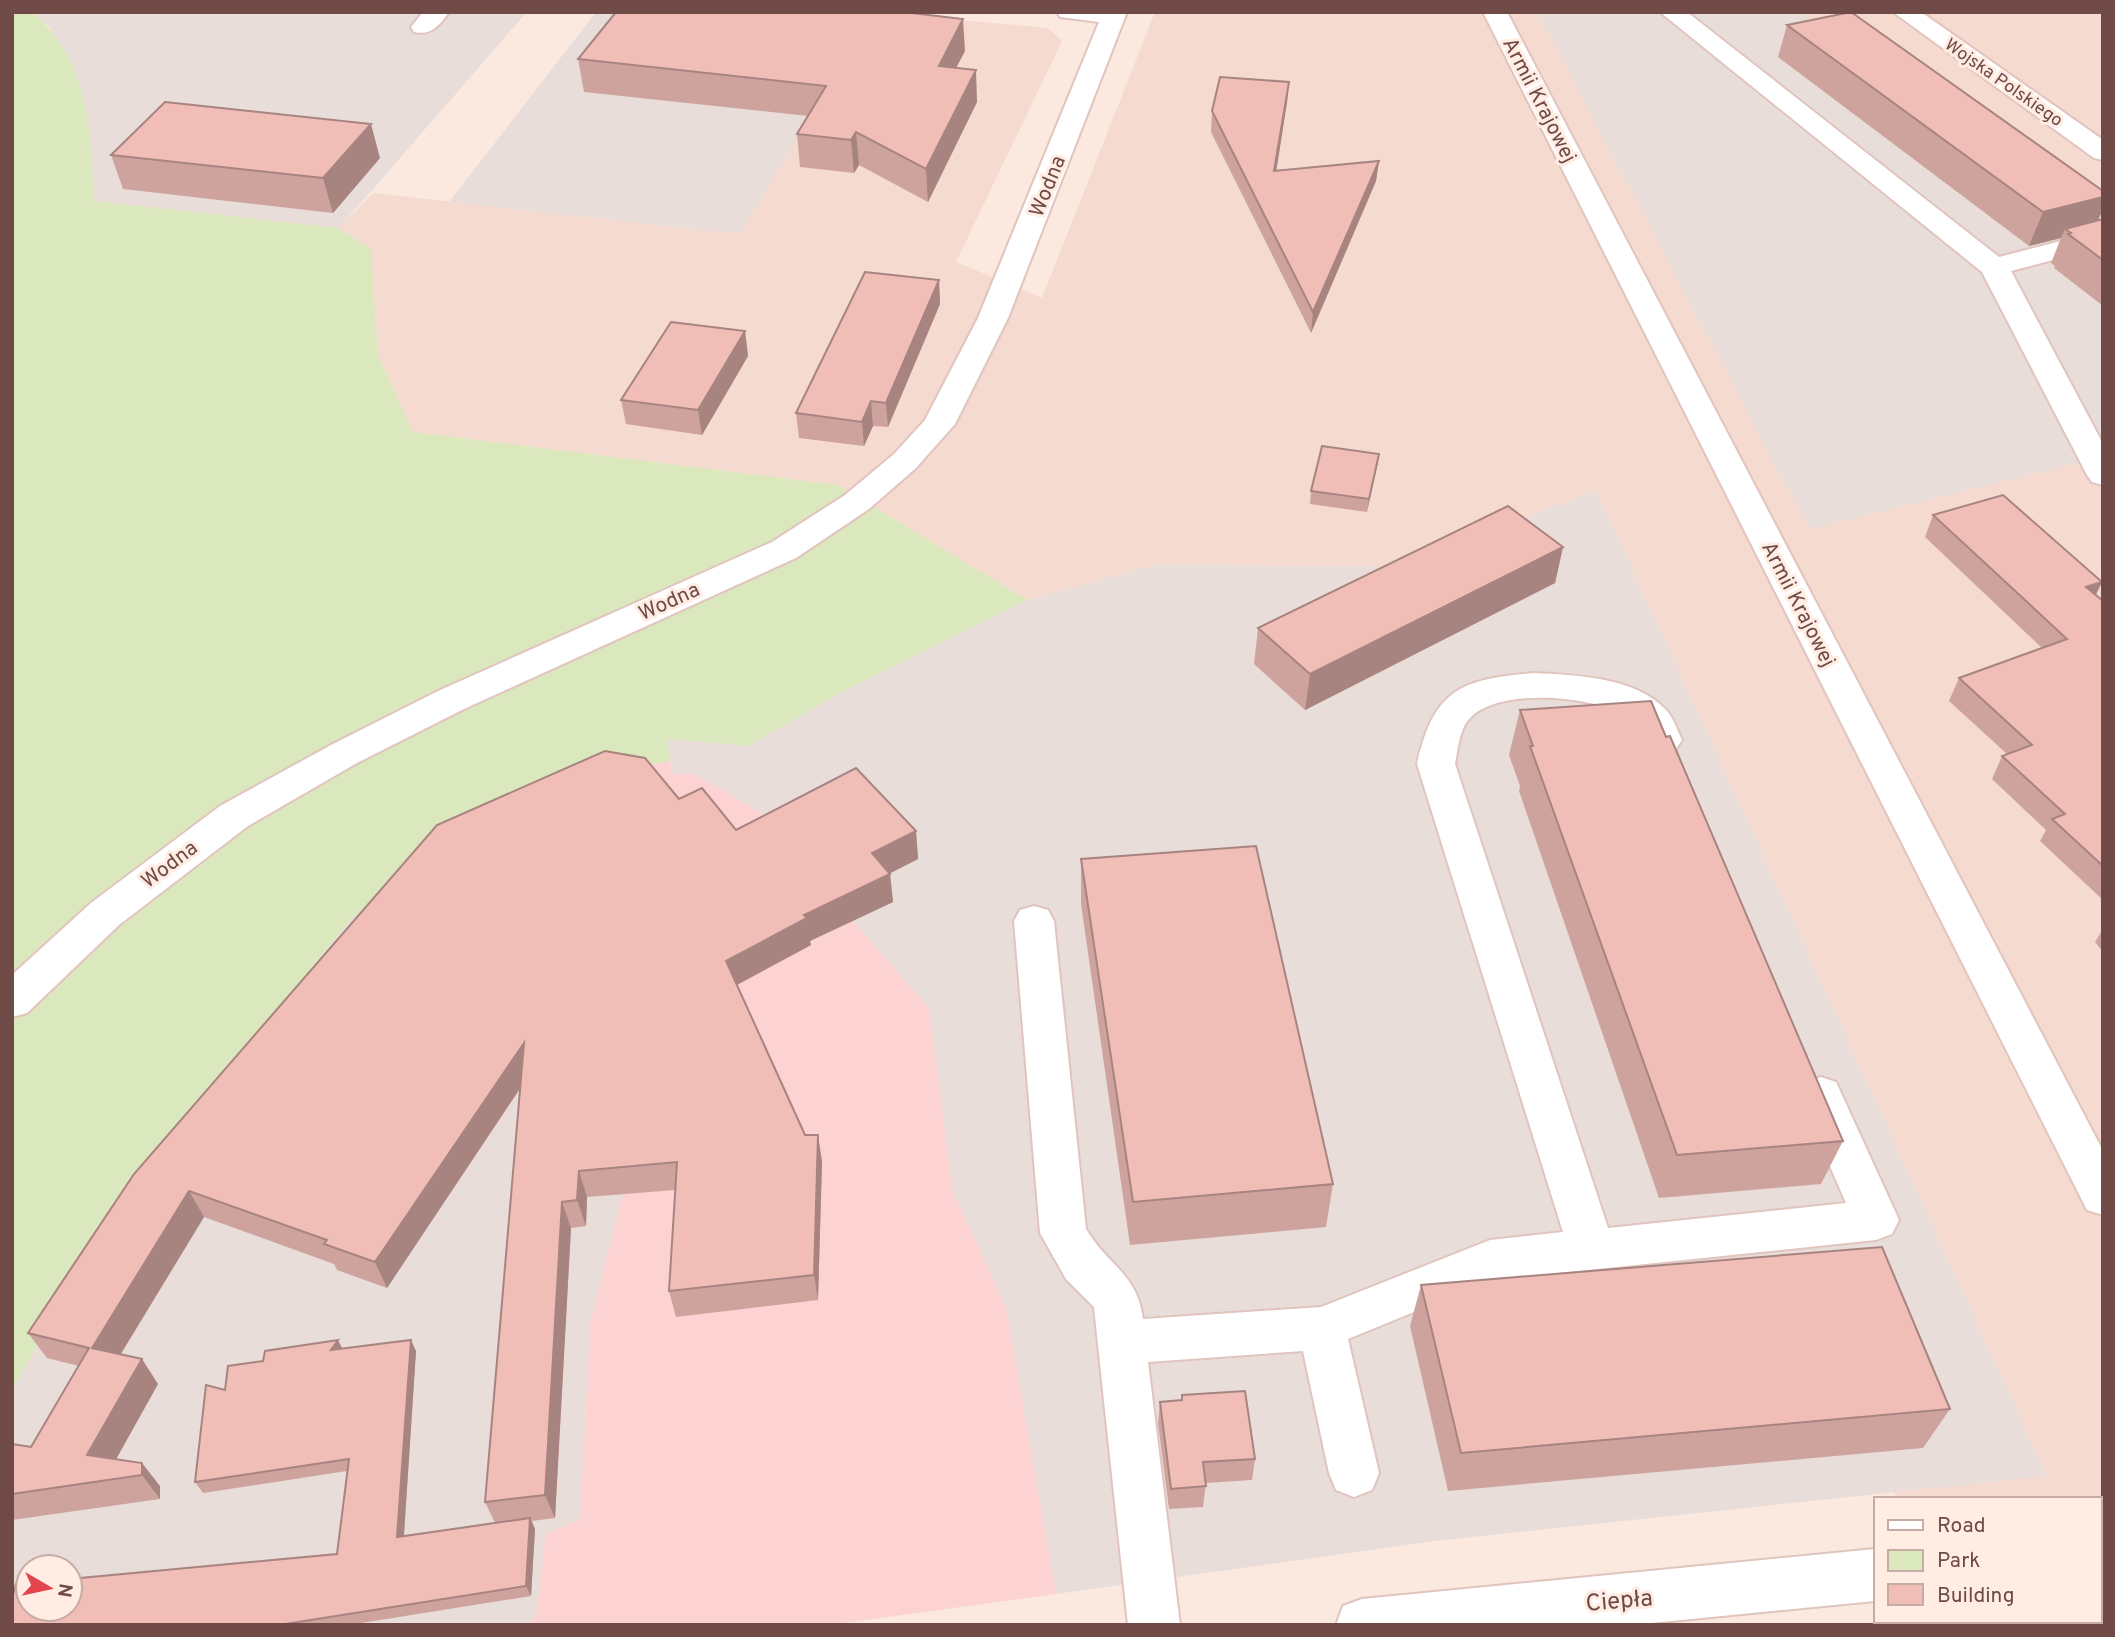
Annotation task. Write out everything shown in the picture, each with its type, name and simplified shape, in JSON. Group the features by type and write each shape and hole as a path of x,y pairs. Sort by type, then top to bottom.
{"street":[{"path":"1069,12 1114,14"},
{"name":"Armii Krajowej","path":"1495,12 2103,1196"},
{"path":"1672,12 1994,267 2103,475"},
{"name":"Wojska Polskiego","path":"1905,12 2103,152"},
{"name":"Wodna","path":"12,1001 105,914 234,816 344,754 451,700 784,550 857,502 905,461 939,424 983,341 1046,191 1114,14"},
{"path":"1994,267 2103,238"},
{"path":"1592,1251 1436,764 1445,726 1464,702 1495,689 1547,683 1590,691 1629,703 1654,719 1676,769"},
{"path":"1034,921 1063,1233 1082,1265 1117,1298 1154,1625"},
{"path":"1123,1342 1322,1328 1490,1260 1876,1220 1804,1057"},
{"path":"1322,1328 1354,1473"},
{"name":"Ciepła","path":"1362,1625 1874,1575"}],"shaded area":[{"path":"33,12 527,12 339,228 93,201 51,29"},
{"path":"596,12 872,12 740,234 449,202"},
{"path":"872,12 1048,28 1062,41 956,262 1042,298 1155,12 2103,12 2103,1625 1946,1623 2101,1623 2101,1497 1896,1497 1894,1492 2047,1476 1596,490 1400,567 1158,564 1027,600 838,485 413,432 378,355 371,249 339,228 373,193 739,234"},
{"path":"1537,12 1798,12 2103,236 2103,457 1809,529"},
{"path":"1596,490 2047,1476 1435,1541 1056,1594 1006,1307 953,1192 929,1008 837,902 784,827 695,774 673,774 666,739 748,746 845,690 1027,600 1158,564 1400,567"},
{"path":"670,761 673,774 695,774 784,827 837,902 929,1008 953,1192 1006,1307 1056,1594 829,1625 529,1625 536,1614 546,1533 580,1520 590,1324 625,1185 598,772"},
{"path":"419,862 625,1185 590,1324 580,1520 546,1533 536,1614 529,1625 12,1625 12,1390 76,1277 187,1124 350,920"}],"green space":[{"path":"12,12 33,12 52,32 77,76 88,124 94,201 339,228 371,249 378,355 413,432 838,485 1027,600 845,690 748,746 667,739 670,761 598,772 418,862 350,920 187,1124 76,1277 12,1390"}],"building":[{"path":"616,12 903,12 963,19 939,66 976,70 926,169 856,132 851,140 797,134 826,86 578,59"},
{"path":"1851,12 2103,191 2103,197 2043,212 1787,25"},
{"path":"1220,77 1289,82 1274,171 1379,161 1313,312 1212,111"},
{"path":"165,102 371,124 323,178 111,155"},
{"path":"2103,219 2103,260 2065,229"},
{"path":"865,272 939,280 886,403 871,401 862,422 796,413"},
{"path":"671,322 745,331 698,410 621,400"},
{"path":"1322,446 1379,454 1369,499 1311,491"},
{"path":"2003,495 2102,582 2086,587 2103,601 2103,866 2052,819 2065,814 2002,756 2032,745 1959,678 2067,639 1933,515"},
{"path":"1508,506 1563,547 1310,674 1258,628"},
{"path":"1651,701 1666,737 1670,736 1843,1141 1677,1155 1530,746 1533,746 1520,710"},
{"path":"605,751 645,758 679,799 702,788 736,830 856,768 916,831 872,853 890,874 804,915 807,918 726,961 805,1135 818,1135 814,1275 669,1291 677,1162 579,1171 577,1200 562,1202 545,1495 485,1502 524,1043 375,1262 324,1244 327,1240 189,1191 92,1348 142,1359 87,1455 142,1463 142,1475 12,1494 12,1444 31,1447 89,1348 28,1333 134,1174 437,825"},
{"path":"1256,846 1333,1184 1133,1202 1081,859"},
{"path":"1882,1247 1950,1409 1461,1453 1421,1285"},
{"path":"338,1340 331,1350 411,1340 397,1537 530,1518 526,1586 279,1625 12,1625 14,1591 14,1623 84,1623 84,1578 337,1554 349,1459 195,1482 206,1385 225,1390 228,1366 263,1361 265,1351"},
{"path":"1245,1391 1255,1459 1203,1462 1206,1486 1171,1489 1160,1402 1182,1400 1182,1395"}]}
